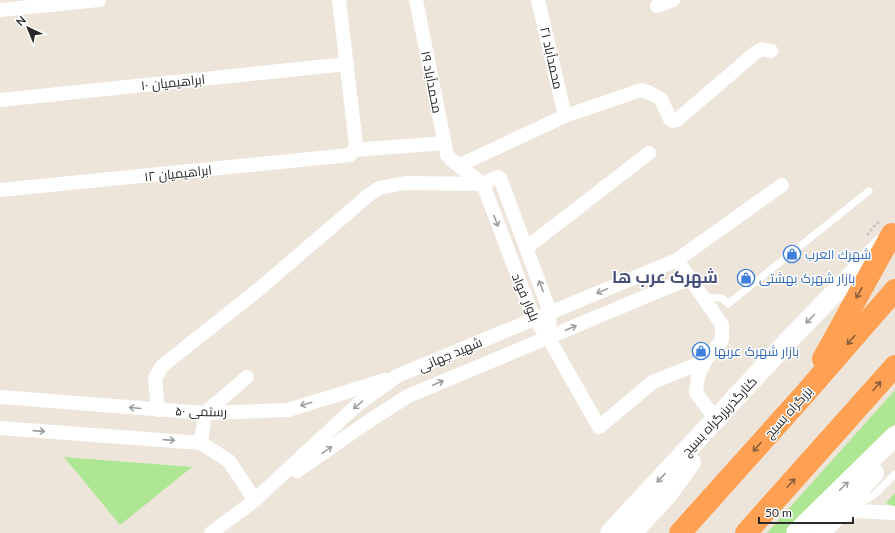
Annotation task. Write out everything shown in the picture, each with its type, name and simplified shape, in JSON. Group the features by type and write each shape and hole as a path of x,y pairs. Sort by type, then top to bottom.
{"highway":[{"path":"802,397 893,232"},
{"name":"بزرگراه بسیج","path":"680,533 802,397 895,290"},
{"path":"746,533 895,366"}],"main road":[{"name":"کنارگذربزرگراه بسیج","path":"610,533 790,338 893,232"},
{"path":"632,533 667,495 693,459 716,418"},
{"path":"796,533 895,436"},
{"path":"821,533 895,449"}],"street":[{"path":"0,10 99,0"},
{"path":"339,0 356,145 354,150"},
{"name":"محمدآباد ۱۹","path":"416,0 446,154 454,162"},
{"name":"محمدآباد ۲۱","path":"538,0 566,116"},
{"path":"657,6 673,0"},
{"path":"454,162 462,164 566,116 640,90 648,92 661,99 670,120 677,120 755,53 762,49 771,51"},
{"name":"ابراهیمیان ۱۰","path":"0,100 347,64"},
{"name":"ابراهیمیان ۱۲","path":"0,190 350,155 354,150 444,143"},
{"path":"526,248 649,153"},
{"path":"454,162 482,184"},
{"name":"بلوار فواد","path":"497,177 499,177 503,185 550,312 548,337 534,319 482,184 497,177"},
{"path":"158,410 155,378 162,366 258,290 378,188 405,183 482,184"},
{"name":"شهید جهانی","path":"218,533 357,405 397,376 677,260 782,185"},
{"path":"677,260 722,325 722,340 705,361 698,376 696,392 716,418"},
{"name":"شهید جهانی","path":"211,533 255,500 369,421 408,396 690,278"},
{"path":"548,337 598,427 652,382 705,361"},
{"name":"رستمی ۵۰","path":"0,397 205,413 288,410 397,376"},
{"path":"201,443 205,413 247,377"},
{"path":"0,428 201,443 228,461 255,500"},
{"path":"835,518 858,510 895,513"}],"lane":[{"path":"703,297 722,298 728,304 869,191"},
{"path":"835,518 874,495 895,474"}],"green space":[{"path":"895,390 895,424 786,533 767,533"},
{"path":"64,457 192,467 120,525"},
{"path":"895,493 895,507 886,503"}],"place":[{"name":"شهرك العرب","path":"792,254"},
{"name":"بازار شهرک بهشتی","path":"746,278"},
{"name":"بازار شهرک عربها","path":"701,351"}],"district":[{"name":"شهرک عرب ها","path":"665,277"}]}
